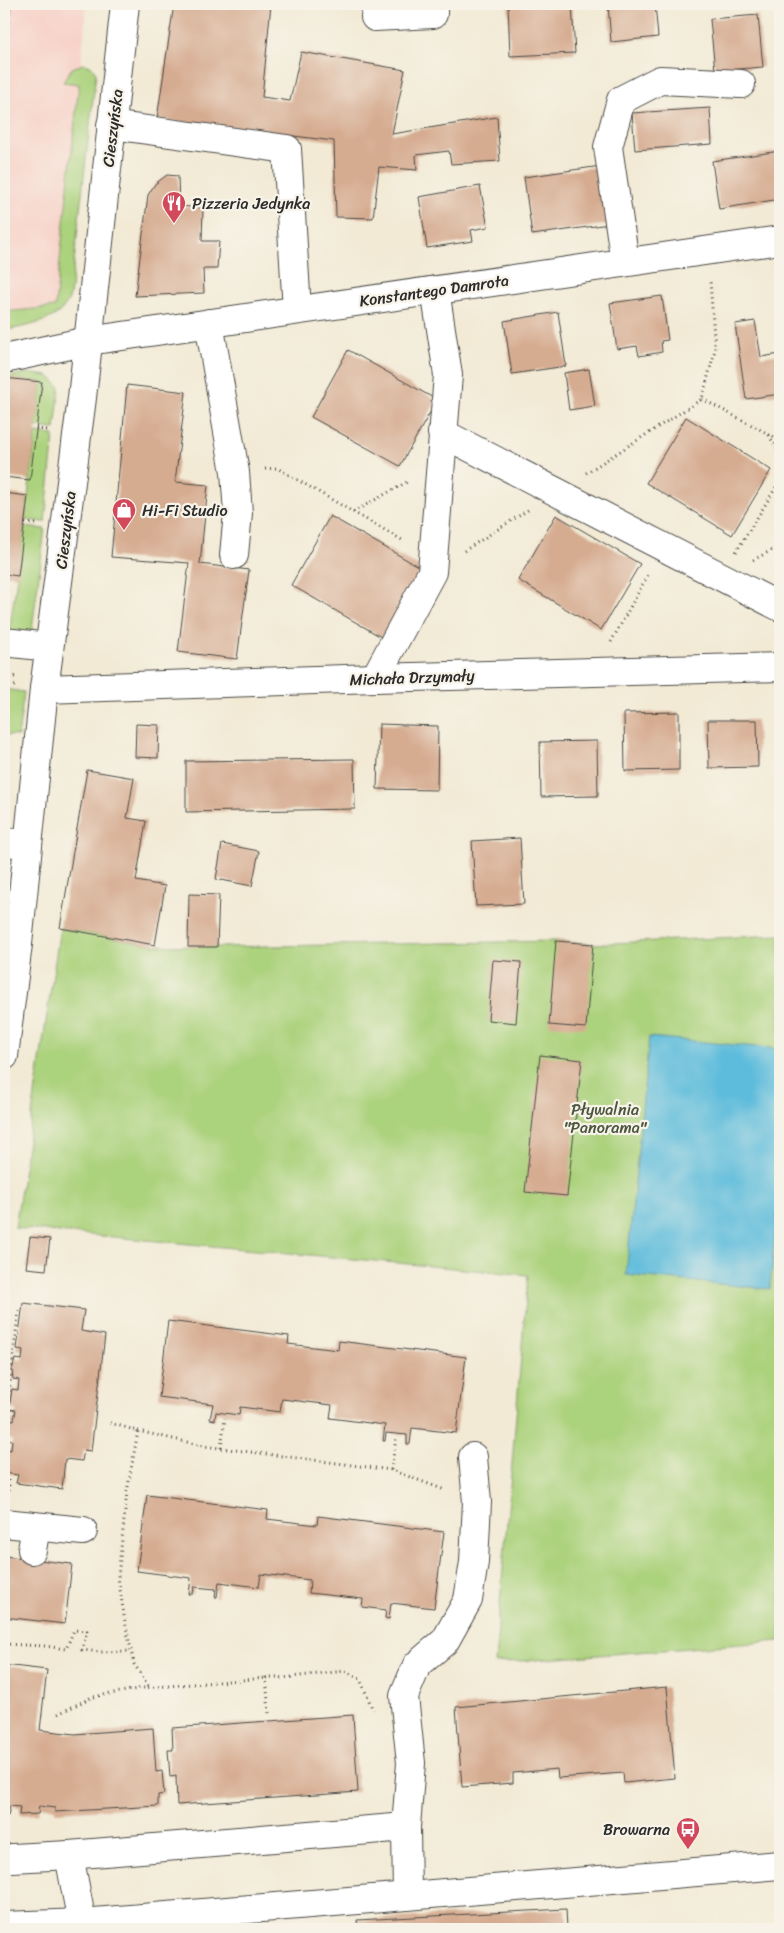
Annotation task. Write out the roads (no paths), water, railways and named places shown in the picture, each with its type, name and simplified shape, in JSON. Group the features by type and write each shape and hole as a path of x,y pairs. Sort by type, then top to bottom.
{"street":[{"name":"Cieszyńska","path":"4,1056 18,944 16,843 44,689 88,341 125,4"},
{"path":"374,18 433,14 433,4"},
{"path":"625,262 608,147 621,100 660,80 741,84"},
{"path":"111,126 286,149 297,310"},
{"name":"Konstantego Damrota","path":"4,359 88,341 780,240"},
{"path":"375,678 432,564 448,375 434,290"},
{"path":"209,323 235,472 238,513 234,555"},
{"path":"442,432 780,607"},
{"path":"4,642 49,647"},
{"name":"Michała Drzymały","path":"44,689 780,667"},
{"path":"407,1896 406,1827 411,1763 404,1696 416,1665 445,1641 468,1600 474,1562 477,1502 473,1457"},
{"path":"4,1523 34,1539 84,1531"},
{"path":"12,1858 82,1848 406,1827"},
{"path":"82,1848 82,1924"},
{"path":"4,1926 82,1924 780,1865"}],"water":[{"path":"649,1037 780,1049 780,1180 770,1289 626,1275"}],"place":[{"name":"Pizzeria Jedynka","path":"174,224"},
{"name":"Hi-Fi Studio","path":"124,531"},
{"name":"Browarna","path":"688,1850"}],"park label":[{"name":"Pływalnia \"Panorama\"","path":"605,1118"}]}
